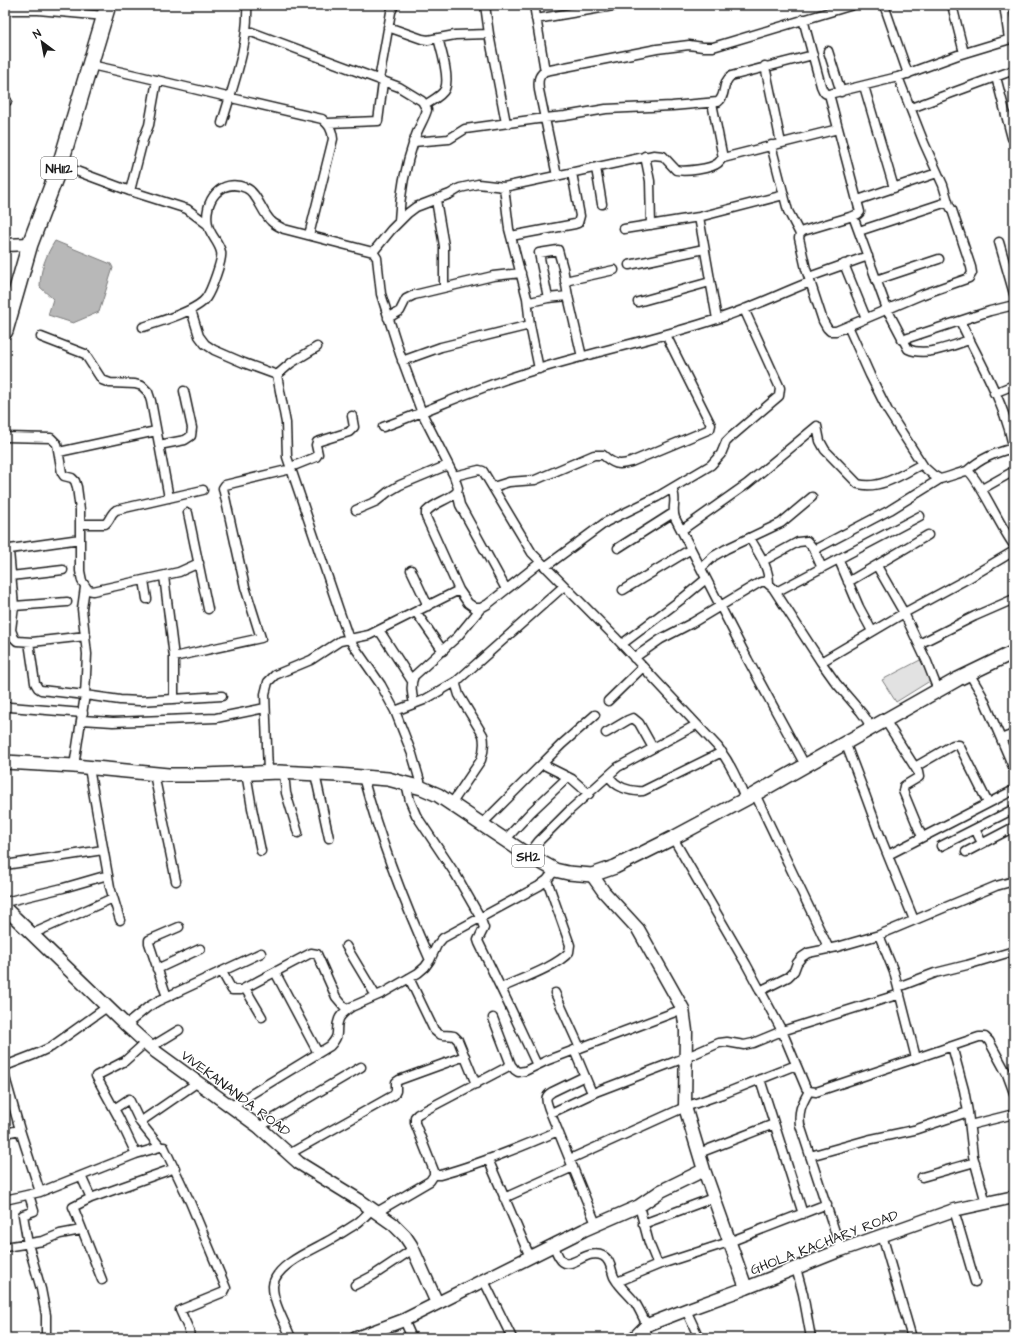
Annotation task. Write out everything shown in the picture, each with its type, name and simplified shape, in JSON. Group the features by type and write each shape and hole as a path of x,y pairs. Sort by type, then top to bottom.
{"highway":[{"name":"NH112","path":"5,331 30,244 60,165 107,11"}],"main road":[{"name":"SH2","path":"5,762 74,766 154,774 204,775 268,772 363,776 388,779 422,788 452,803 528,855 551,875 568,873 592,875 615,867 673,838 969,673 1014,652"}],"street":[{"path":"222,123 244,44 247,5"},
{"path":"379,80 388,27 394,5"},
{"path":"486,5 489,34 506,123"},
{"path":"534,5 545,71"},
{"path":"536,19 619,5"},
{"path":"558,176 538,82 540,75 545,71 631,54 689,45 713,47 853,5"},
{"path":"884,5 908,74"},
{"path":"952,5 964,54"},
{"path":"803,20 823,92 829,94 908,74 1011,39 1004,5"},
{"path":"5,10 107,11"},
{"path":"388,27 422,39 455,35 489,34"},
{"path":"246,30 399,87 422,100 427,110 413,142 401,195 399,221"},
{"path":"425,105 441,94 445,89 446,75 438,38"},
{"path":"828,51 841,92"},
{"path":"413,142 449,139 465,129 606,109 718,102 721,100 726,79 731,76 765,66 813,55"},
{"path":"91,65 322,119 328,123 332,130 333,138 309,235"},
{"path":"765,66 780,143"},
{"path":"911,108 1014,70"},
{"path":"771,146 792,221 800,234 799,238 823,321 830,331 836,331 921,295 969,278 972,273 971,267 956,220 948,205 943,185 898,77"},
{"path":"996,77 1012,138"},
{"path":"130,191 148,125 157,80"},
{"path":"328,123 378,121 383,82 379,80"},
{"path":"864,86 894,188"},
{"path":"800,234 803,231 853,216 860,212 829,94"},
{"path":"712,103 723,158"},
{"path":"373,252 399,221 416,207 470,185 478,184 504,187 659,154 664,156 671,167 676,170 681,171 710,167 718,163 723,158 838,129"},
{"path":"645,156 650,181 651,225"},
{"path":"60,165 187,210 208,224"},
{"path":"596,168 602,204"},
{"path":"511,236 578,223 580,216 572,173"},
{"path":"858,200 937,173"},
{"path":"143,327 191,310 200,305 206,298 214,281 221,258 221,252 210,233 207,211 217,191 225,186 231,185 247,188 254,195 270,221 278,226 373,252 377,258 381,294 388,318 402,361 422,412 457,483 457,492 460,504 506,590"},
{"path":"504,187 508,224 527,298 530,325 539,369"},
{"path":"624,229 699,217 784,195"},
{"path":"436,200 444,246 444,287"},
{"path":"859,231 939,204 944,203 948,205"},
{"path":"853,216 887,309 902,340 908,348 913,351 945,348 969,340"},
{"path":"699,217 717,319"},
{"path":"999,242 1014,294"},
{"path":"5,245 30,244"},
{"path":"629,265 704,249"},
{"path":"548,298 539,253 558,250 582,357"},
{"path":"383,427 487,385 539,369 666,335 717,319 744,309 844,264 868,256"},
{"path":"876,280 939,259"},
{"path":"844,264 866,318"},
{"path":"565,281 614,270"},
{"path":"388,318 400,311 406,299 444,287 492,276 521,273"},
{"path":"638,302 710,282"},
{"path":"527,298 530,302 568,296"},
{"path":"902,340 990,311 1014,305"},
{"path":"414,704 411,689 412,681 418,672 468,626 481,608 609,520 672,489 711,465 721,454 726,442 779,396 780,388 778,383 744,309"},
{"path":"191,310 200,336 205,344 214,350 244,363 277,375"},
{"path":"814,550 890,510 940,479 967,471 981,460 989,456 1014,451 1007,424 960,321"},
{"path":"402,361 441,346 530,325"},
{"path":"848,326 882,401 922,464 933,475 940,479"},
{"path":"493,487 509,482 535,480 594,455 603,456 610,462 619,464 631,462 710,429 711,425 666,335"},
{"path":"41,337 85,354 102,380 110,383 135,384 142,386 148,392 169,498"},
{"path":"277,375 291,363 318,347"},
{"path":"277,375 286,423 286,450 322,562 349,639 381,685 395,711 418,771 422,788"},
{"path":"994,393 1014,385"},
{"path":"159,445 185,440 191,436 192,428 184,391"},
{"path":"174,657 261,638 247,593 223,488 225,485 291,468 316,457 318,454 316,445 317,442 353,430 354,427 352,416"},
{"path":"682,530 747,484 817,426 820,441 825,450 858,484 872,486 882,484 922,464"},
{"path":"59,452 156,431"},
{"path":"5,436 51,438 57,444 62,473 64,476 75,480 77,487 80,524 80,572 85,587 82,609 86,636 87,662 85,695 74,766"},
{"path":"356,510 377,500 400,485 448,465"},
{"path":"454,476 479,470 483,471 532,554 622,644 722,752 750,796 829,949"},
{"path":"967,471 972,473 1014,545"},
{"path":"982,489 1014,471"},
{"path":"672,489 675,498 673,513 751,666 805,765"},
{"path":"80,524 105,524 116,510 203,490"},
{"path":"457,492 448,499 435,504 426,512 426,517 458,590 468,603 475,608 481,608"},
{"path":"701,568 714,556 726,549 781,523 812,498"},
{"path":"188,513 208,609"},
{"path":"618,548 673,513"},
{"path":"776,592 920,516"},
{"path":"848,582 928,535"},
{"path":"750,538 763,561 769,576 769,584"},
{"path":"80,539 10,548 14,606 8,625 17,641 29,642 86,636"},
{"path":"763,561 802,541 807,541 814,550 822,568"},
{"path":"623,590 691,549"},
{"path":"821,662 872,631 967,579 1014,551"},
{"path":"839,560 859,607 872,631"},
{"path":"85,587 88,590 93,591 164,576 179,572 199,563"},
{"path":"877,566 904,613 927,662 938,690"},
{"path":"11,576 62,570"},
{"path":"411,570 428,606"},
{"path":"164,576 174,657 174,699"},
{"path":"622,644 684,598 706,579"},
{"path":"144,580 147,599"},
{"path":"634,658 661,639 692,623 762,582 766,582 776,592 836,684 861,712 867,720 870,728"},
{"path":"395,711 424,700 457,681 564,586"},
{"path":"268,772 265,694 268,682 276,675 311,660 340,641 369,635 458,590"},
{"path":"919,644 1014,598"},
{"path":"14,606 67,602"},
{"path":"416,612 442,651"},
{"path":"379,630 412,681"},
{"path":"29,642 35,683 41,690 120,700 140,701 222,696"},
{"path":"608,701 643,667"},
{"path":"969,673 982,695 1014,769"},
{"path":"452,803 481,760 484,752 483,735 457,690 457,681"},
{"path":"10,707 82,716 113,722 208,719 265,708"},
{"path":"482,824 542,764 595,715"},
{"path":"606,733 633,718 639,723 653,748"},
{"path":"885,720 918,772 919,777 904,786 903,791 922,837"},
{"path":"528,855 555,825 599,784 624,764 696,725"},
{"path":"1001,739 1014,734"},
{"path":"845,742 914,920"},
{"path":"915,767 954,745 959,744 988,803"},
{"path":"608,777 618,786 643,791 722,752"},
{"path":"542,764 568,777 589,794"},
{"path":"88,768 113,898 120,920"},
{"path":"246,773 261,851"},
{"path":"284,773 286,793 298,833"},
{"path":"154,774 176,881"},
{"path":"316,774 329,838"},
{"path":"363,776 374,818 390,865 430,960"},
{"path":"505,840 531,812 568,777"},
{"path":"406,783 410,801 416,815 456,875 480,917 484,928 478,940 479,943 537,1065"},
{"path":"888,855 1014,790"},
{"path":"941,846 1014,809"},
{"path":"966,852 1014,827"},
{"path":"975,829 982,843"},
{"path":"673,838 782,1031 806,1088 809,1091 816,1092 979,1037 985,1038 989,1041 1007,1074 1014,1093"},
{"path":"5,864 103,850"},
{"path":"6,908 108,874"},
{"path":"230,1106 330,1046 337,1036 339,1018 350,1007 376,996 409,978 425,967 437,945 443,938 528,892 551,875 570,945 569,952 560,960 538,972 501,988"},
{"path":"592,875 604,892 638,929 683,1009 686,1031 687,1058 685,1107 713,1198 746,1288"},
{"path":"760,991 788,977 794,971 797,963 808,953 829,949 879,935 996,886 1014,881"},
{"path":"32,934 113,898"},
{"name":"VIVEKANANDA ROAD","path":"6,908 107,1007 149,1045 258,1127 309,1170 392,1224 405,1236 413,1249 437,1303"},
{"path":"167,997 149,940 179,927"},
{"path":"879,935 894,972 916,1058"},
{"path":"346,946 376,996"},
{"path":"157,969 200,949"},
{"path":"551,1113 592,1094 687,1058 719,1043 727,1042 744,1045 753,1043 782,1031 899,990 936,973 1014,951"},
{"path":"126,1025 148,1007 261,953"},
{"path":"222,972 232,990 241,990 311,953 317,954 336,997 347,1010"},
{"path":"275,972 318,1053"},
{"path":"409,978 434,1030 438,1034 444,1036 454,1036 458,1040 476,1084"},
{"path":"245,988 262,1017"},
{"path":"555,993 577,1049 592,1094"},
{"path":"5,1066 51,1047 107,1007"},
{"path":"493,1018 510,1065 518,1072 525,1071 577,1049 683,1009"},
{"path":"136,1154 96,1076 178,1030"},
{"path":"952,1046 968,1112 975,1162 986,1203"},
{"path":"289,1154 394,1096 396,1091 396,1082 399,1080 465,1056"},
{"path":"291,1338 276,1302 274,1293 274,1280 284,1267 358,1223 374,1211 430,1181 434,1175 434,1171 415,1123 415,1118 418,1114 510,1065"},
{"path":"504,1198 685,1107 796,1065"},
{"path":"258,1127 361,1067"},
{"path":"585,1076 548,1095 546,1098 596,1224"},
{"path":"5,1077 40,1192"},
{"path":"760,1079 803,1214"},
{"path":"140,1122 198,1082"},
{"path":"809,1091 800,1107 800,1125 841,1250"},
{"path":"114,1109 129,1099 140,1122 160,1146 164,1147 175,1168 226,1288 224,1292 180,1310 189,1330 190,1338"},
{"path":"810,1156 867,1140 914,1130 968,1112"},
{"path":"970,1126 1014,1114"},
{"path":"699,1153 774,1124"},
{"path":"5,1133 20,1130"},
{"path":"434,1175 449,1173 558,1131"},
{"path":"5,1200 40,1192 160,1146"},
{"path":"488,1159 530,1257"},
{"path":"922,1177 975,1162"},
{"path":"102,1280 73,1207 91,1198 175,1168"},
{"path":"356,1338 404,1320 596,1224 639,1206 661,1191 704,1170"},
{"path":"81,1176 91,1198"},
{"path":"29,1195 34,1211 23,1214 28,1244 41,1289 46,1316 46,1338"},
{"name":"GHOLA KACHARY ROAD","path":"634,1338 686,1310 841,1250 954,1210 1014,1197"},
{"path":"643,1224 713,1198"},
{"path":"617,1282 658,1264 729,1242 827,1204"},
{"path":"639,1206 649,1243 658,1264"},
{"path":"954,1210 975,1282"},
{"path":"5,1247 28,1244 81,1230"},
{"path":"882,1235 912,1338"},
{"path":"554,1246 564,1263 569,1264 591,1254 598,1253 608,1259 617,1282 635,1302 647,1331"},
{"path":"355,1285 374,1275 413,1249"},
{"path":"796,1268 803,1294 811,1338"},
{"path":"484,1281 512,1338"},
{"path":"686,1310 698,1338"},
{"path":"404,1320 412,1338"}],"shaded area":[{"path":"55,241 111,264 113,268 99,312 73,323 48,315 53,299 40,287 44,263"},
{"path":"922,659 933,679 896,702 882,680"}]}
